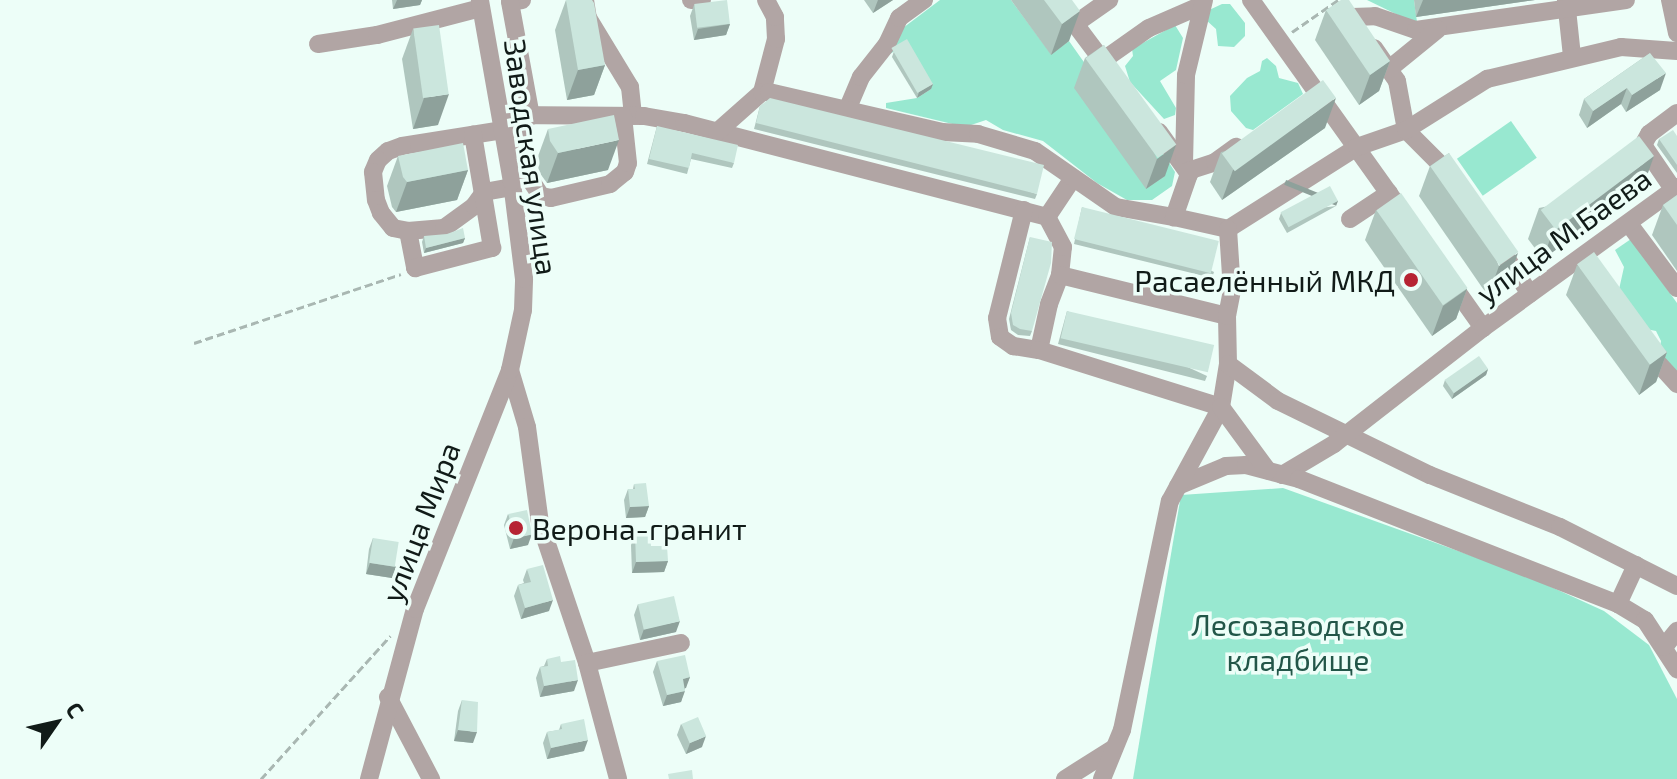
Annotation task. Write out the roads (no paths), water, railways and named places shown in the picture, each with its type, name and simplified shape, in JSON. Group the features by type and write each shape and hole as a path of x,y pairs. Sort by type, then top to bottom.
{"street":[{"path":"514,1 514,119 528,176 541,196 551,198 610,184 625,172 628,163 630,87 588,18 585,0"},
{"path":"691,0 702,0"},
{"path":"717,132 762,92 776,39 775,17 766,0"},
{"path":"847,110 861,77 887,44 899,18 924,0"},
{"path":"1057,0 1117,81"},
{"path":"1075,24 1109,0"},
{"path":"1251,0 1280,40 1311,96 1357,147 1415,230"},
{"path":"1339,0 1397,81 1406,130 1463,191"},
{"path":"1352,17 1375,16 1416,30 1438,29 1566,4 1626,0"},
{"path":"1670,0 1677,33"},
{"path":"1102,61 1149,28 1203,2"},
{"path":"1174,217 1186,168 1186,75 1203,2"},
{"path":"318,44 377,35 480,4"},
{"name":"Заводская улица","path":"480,4 514,119 513,187 524,279 523,310 510,370"},
{"path":"1566,4 1572,56"},
{"path":"1389,69 1438,29"},
{"path":"762,92 942,132 978,134 1035,151 1116,207 1228,229 1357,147 1406,130 1487,79 1572,56 1621,47 1677,51"},
{"path":"1675,188 1643,145 1649,134 1677,113"},
{"path":"513,187 484,192 461,218 444,228 408,231 393,228 381,213 373,172 378,160 402,146 473,135 514,119 628,116 717,132 1024,210 1047,217 1063,247 1060,275 1049,304 1039,350"},
{"path":"1146,116 1186,168"},
{"path":"408,231 415,268 492,248 473,135"},
{"path":"1186,168 1215,162 1253,135"},
{"path":"1047,217 1073,178"},
{"name":"улица М.Баева","path":"1275,473 1348,433 1530,294 1585,265 1629,224 1675,188"},
{"path":"1350,219 1389,193"},
{"path":"1024,210 997,318 998,331 1005,342 1221,407 1275,473"},
{"path":"1629,224 1677,288"},
{"path":"1102,779 1122,730 1170,501 1221,407 1228,364 1227,316 1232,291 1228,229"},
{"path":"1488,230 1530,294"},
{"path":"1440,267 1483,328"},
{"path":"1060,275 1227,316"},
{"path":"1636,335 1664,373 1677,384"},
{"path":"1228,364 1278,401 1430,475 1560,527 1677,586"},
{"path":"510,370 527,427 540,523 587,663 618,779"},
{"name":"улица Мира","path":"369,779 388,697 415,609 510,370"},
{"path":"1178,486 1226,466 1246,465 1275,473 1618,604 1645,620 1677,669"},
{"path":"1618,604 1636,565"},
{"path":"1664,647 1677,631"},
{"path":"587,663 681,643"},
{"path":"388,697 431,779"},
{"path":"1065,779 1114,748"}],"place":[{"name":"Расаелённый МКД","path":"1411,280"},
{"name":"Верона-гранит","path":"516,528"}],"park label":[{"name":"Лесозаводское кладбище","path":"1298,641"}]}
